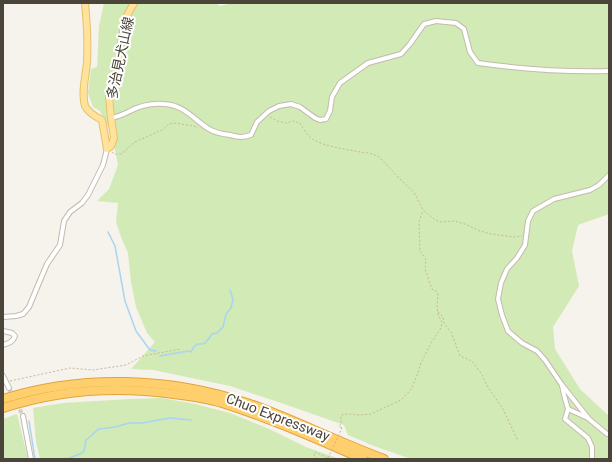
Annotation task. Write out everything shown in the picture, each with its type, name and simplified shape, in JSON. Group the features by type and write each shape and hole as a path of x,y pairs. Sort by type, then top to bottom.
{"highway":[{"name":"Chuo Expressway","path":"3,400 32,392 78,384 142,382 175,385 228,396 252,404 384,459"},
{"name":"Chuo Expressway","path":"3,408 51,396 100,390 146,391 192,396 220,402 257,414 363,459"}],"main road":[{"name":"多治見犬山線","path":"85,3 87,62 84,82 84,99 88,110 102,120 107,149"},
{"name":"多治見犬山線","path":"107,149 111,146 114,138 109,96 119,66 125,19 134,3"}],"street":[{"path":"111,118 119,117 151,104 172,105 184,110 216,133 243,137 251,135 257,122 269,110 279,106 291,104 300,107 315,118 320,120 326,119 330,111 332,97 340,83 368,62 402,54 424,24 436,21 456,23 464,29 470,52 478,63 511,68 609,71"},
{"path":"3,317 23,314 29,307 47,264 60,245 64,221 70,212 82,203 88,195 103,164 107,149"},
{"path":"609,175 599,185 590,190 554,199 533,210 528,221 525,245 517,258 507,269 501,283 498,299 508,331 522,343 537,352 545,360 562,385 590,418 607,434 609,434"},
{"path":"3,331 12,333 15,336 9,343 3,345"},
{"path":"3,376 9,388"},
{"path":"562,385 568,409 565,419 588,438 592,447 592,459"},
{"path":"568,409 590,418"},
{"path":"23,416 31,459"}],"path":[{"path":"264,115 277,121 286,123 300,123 314,139 328,145 376,154 414,192 423,210 440,222 454,221 491,234 514,237 526,235"},
{"path":"107,149 115,154 121,154 135,142 162,130 169,124 176,123 199,127"},
{"path":"317,459 314,456 314,452 328,458 342,428 339,426 341,423 341,415 370,414 401,400 407,394 412,388 430,343 441,328 442,322 437,312 438,294 432,289 425,269 426,258 420,251 420,221 423,210"},
{"path":"437,312 443,316 444,323 451,332 460,356 472,361 484,376 486,384 504,409 518,441"},
{"path":"7,382 70,368 93,370 126,365 143,356 181,349"}],"green space":[{"path":"104,3 216,3 220,6 233,3 609,3 609,214 578,225 572,251 579,286 553,327 555,349 580,389 609,416 609,459 411,459 348,435 344,425 230,386 153,370 131,369 155,342 147,333 136,307 131,282 128,253 116,222 118,203 97,201 109,189 118,165 112,134 100,111 93,107 88,93 91,69 97,67 99,26"},
{"path":"162,398 195,404 230,413 267,428 306,447 340,459 40,459 36,442 33,408 63,403"},
{"path":"17,414 28,459 3,459 3,419"}],"waterway":[{"path":"108,232 115,246 125,301 136,331 150,350 156,351"},
{"path":"160,356 188,351 191,352 197,344 205,343 212,334 217,333 223,327 226,314 231,308 233,299 230,290"},
{"path":"67,459 82,453 84,451 86,440 99,429 129,423 142,423 170,418 191,420"},
{"path":"29,421 35,459"}],"tunnel":[{"path":"9,388 23,416"}]}
